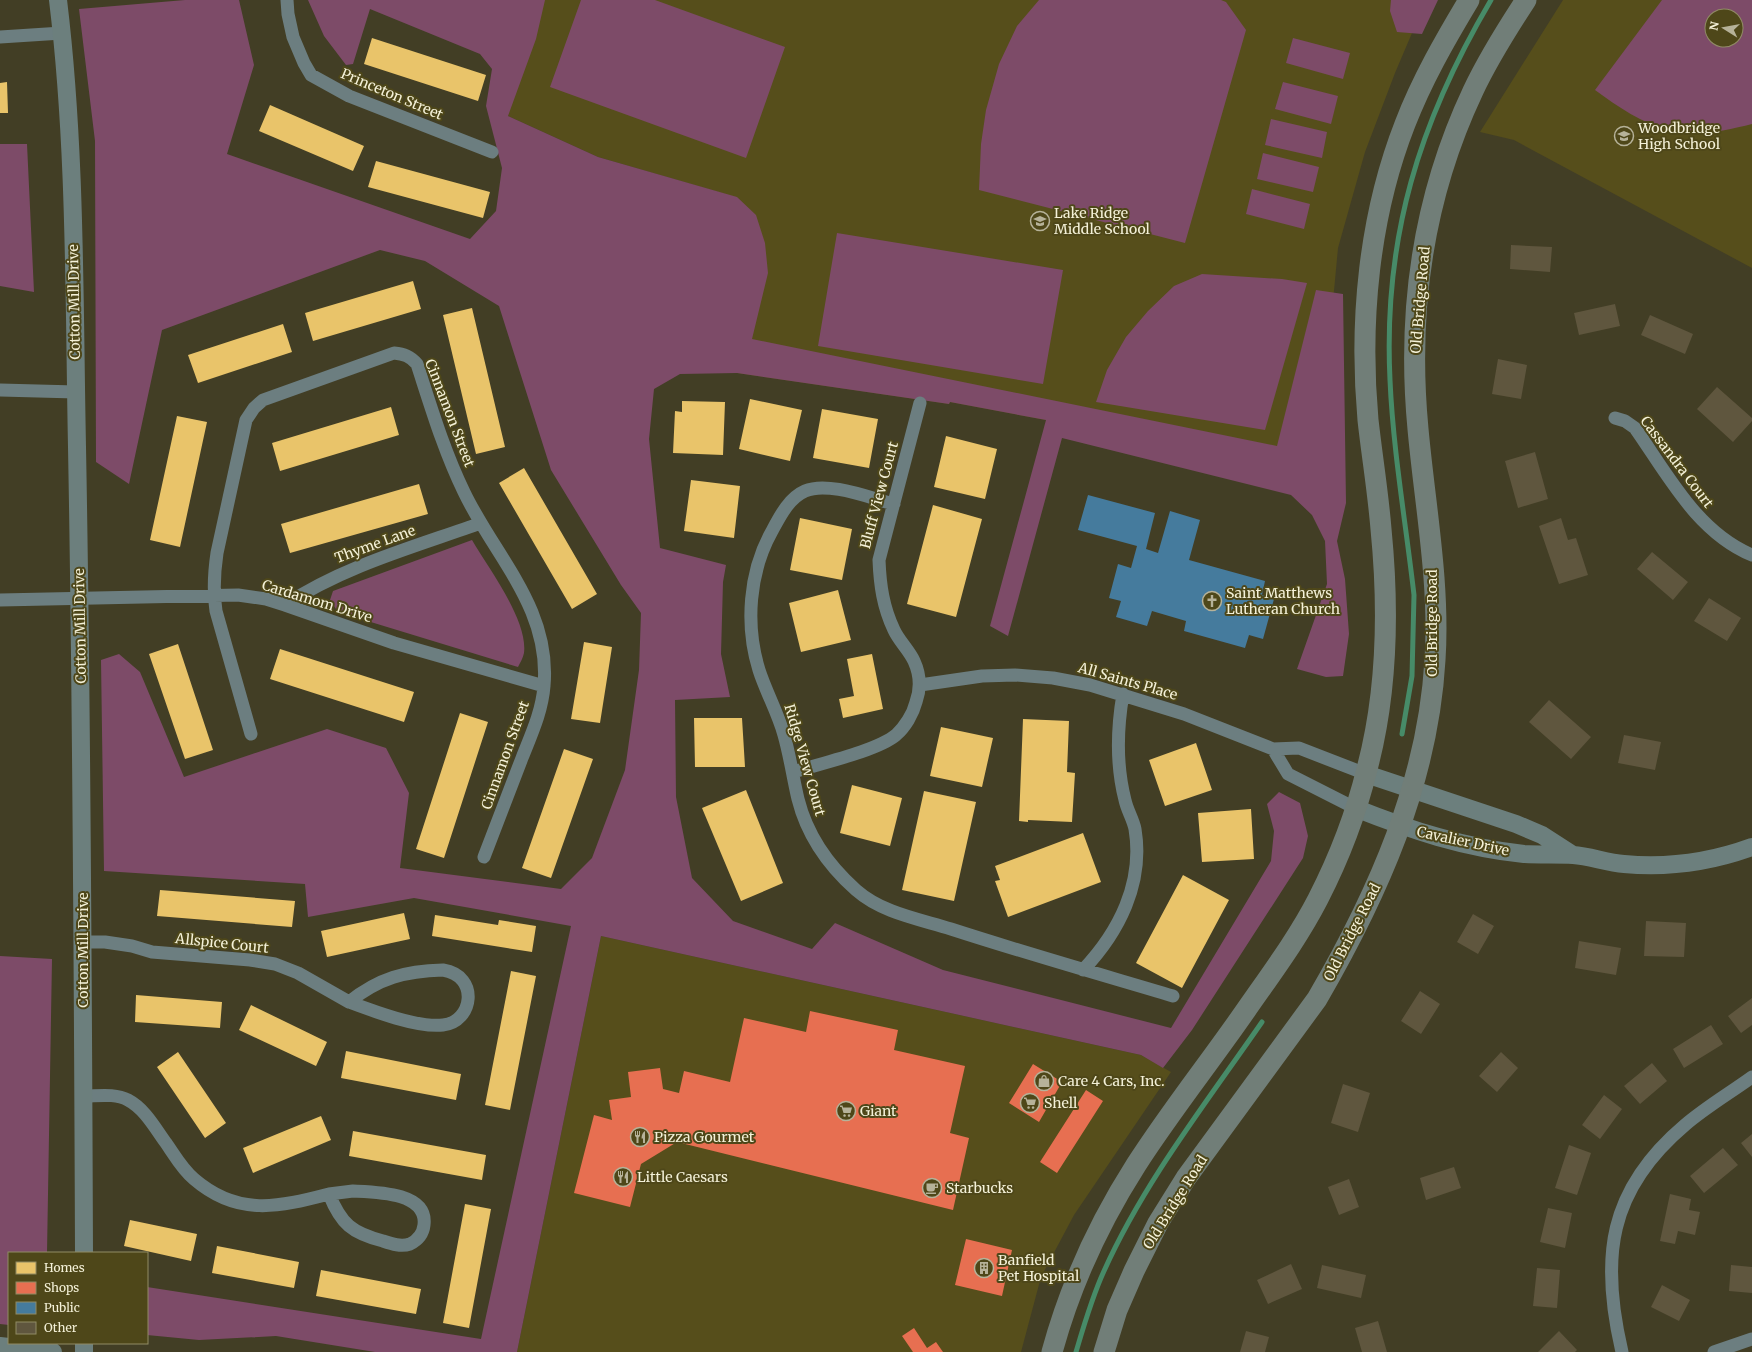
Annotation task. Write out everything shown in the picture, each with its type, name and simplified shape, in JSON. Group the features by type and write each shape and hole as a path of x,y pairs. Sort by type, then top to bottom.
{"main road":[{"path":"1052,1352 1070,1296 1106,1216 1152,1141 1291,945 1334,867 1366,774 1374,743 1380,707 1386,654 1385,598 1381,530 1368,419 1366,377 1366,324 1371,262 1386,185 1405,124 1438,53 1469,0"},
{"name":"Old Bridge Road","path":"1104,1352 1117,1310 1134,1271 1158,1223 1186,1178 1317,999 1364,912 1393,849 1413,789 1422,756 1429,714 1435,658 1435,604 1430,530 1418,428 1415,370 1416,312 1420,267 1429,219 1441,171 1458,125 1474,89 1502,37 1526,0"}],"street":[{"name":"Cotton Mill Drive","path":"58,0 69,108 73,203 84,942 84,1252"},
{"name":"Princeton Street","path":"287,0 288,14 293,37 311,75 349,96 492,152"},
{"path":"0,37 62,33"},
{"name":"Cinnamon Street","path":"251,734 216,611 214,596 214,575 217,553 246,420 254,408 263,400 394,353 404,354 412,358 417,364 449,460 481,523 527,597 537,621 543,647 544,686 541,709 484,857"},
{"path":"0,390 76,392"},
{"name":"Bluff View Court","path":"793,772 881,744 895,735 907,722 915,708 920,685 918,673 914,660 894,631 884,605 880,583 879,560 920,403"},
{"name":"Cassandra Court","path":"1615,418 1625,421 1635,428 1691,509 1708,527 1728,542 1752,555"},
{"name":"Ridge View Court","path":"894,504 828,488 815,488 803,492 792,499 780,516 767,540 759,560 753,586 751,607 752,639 759,670 784,734 801,807 807,826 819,849 838,874 879,906 1083,970 1173,996"},
{"name":"Thyme Lane","path":"285,605 310,588 338,574 481,523"},
{"name":"Cardamom Drive","path":"0,600 214,596 238,596 266,599 394,643 544,686"},
{"name":"All Saints Place","path":"920,685 982,676 1015,676 1060,679 1123,694 1184,714 1273,749 1299,748 1366,774"},
{"path":"1083,970 1100,952 1117,927 1127,903 1133,879 1136,854 1134,828 1125,800 1120,777 1118,747 1119,717 1123,694"},
{"path":"1273,749 1288,774 1355,808"},
{"name":"Cavalier Drive","path":"1366,774 1530,830 1574,855"},
{"name":"Cavalier Drive","path":"1355,808 1401,826 1475,846 1526,854 1574,855 1623,864 1666,866 1705,860 1752,846"},
{"name":"Allspice Court","path":"84,942 105,942 132,946 152,952 250,960 275,964 298,973 349,1002 381,1014 411,1021 444,1025 454,1022 460,1017 466,1008 469,994 467,985 461,977 452,972 419,971 397,975 376,983 349,1002"},
{"path":"1622,1352 1615,1323 1611,1291 1611,1265 1615,1227 1621,1211 1646,1165 1665,1143 1686,1124 1752,1077"},
{"path":"83,1096 115,1096 127,1099 139,1107 180,1164 194,1179 211,1191 229,1200 249,1205 270,1207 291,1204 330,1194 353,1191 379,1193 408,1199 417,1205 424,1222 423,1232 410,1244 400,1246 363,1236 348,1226 336,1212 330,1194"},
{"path":"1714,1352 1752,1339"},
{"path":"0,1346 53,1352"}],"shaded area":[{"path":"185,0 239,0 254,65 227,154 470,239 496,211 502,168 486,106 492,69 480,54 370,9 353,64 346,65 324,36 308,0 545,0 536,39 508,116 598,157 737,197 756,215 765,243 768,273 752,339 1277,446 1316,290 1343,294 1346,503 1337,541 1345,579 1349,634 1343,676 1326,677 1297,669 1327,584 1325,541 1312,515 1291,495 1062,438 1008,636 990,626 1046,420 950,402 949,404 737,373 680,374 654,389 649,439 660,548 726,565 723,582 721,654 730,697 675,700 676,797 692,878 733,921 812,949 835,923 943,970 1171,1028 1271,861 1274,831 1267,804 1279,792 1300,803 1308,836 1303,858 1192,1030 1163,1068 1141,1055 601,936 517,1352 375,1352 276,1336 199,1340 148,1335 148,1287 481,1339 571,926 414,898 308,917 305,884 104,871 101,660 119,654 140,672 184,777 327,729 386,748 409,793 400,868 561,889 592,858 625,770 639,670 641,613 621,585 551,470 499,306 425,261 380,250 162,330 129,484 96,462 95,141 79,9"},
{"name":"Lake Ridge Middle School","path":"519,0 1426,0 1395,73 1365,152 1338,248 1323,408 1322,472 950,402 949,404 737,373 725,194 598,157 508,116"},
{"path":"581,0 655,0 785,47 746,158 550,87"},
{"path":"1039,0 1221,0 1226,2 1246,30 1185,243 979,190 981,144 986,110 999,64 1017,26"},
{"path":"1391,0 1438,0 1422,34 1397,32 1390,11"},
{"name":"Woodbridge High School","path":"1563,0 1752,0 1752,268 1514,140 1480,132"},
{"path":"1662,0 1752,0 1752,124 1722,131 1690,134 1679,133 1650,124 1612,102 1595,90"},
{"path":"1293,38 1350,53 1343,79 1286,63"},
{"path":"1283,82 1338,96 1331,124 1275,109"},
{"path":"1271,119 1327,132 1322,158 1265,145"},
{"path":"0,144 27,144 34,292 0,286"},
{"path":"1263,153 1319,167 1313,192 1257,179"},
{"path":"1252,189 1310,204 1304,229 1246,214"},
{"path":"837,233 1063,270 1043,384 818,346"},
{"path":"1202,274 1282,279 1307,283 1265,430 1096,402 1107,370 1126,337 1148,311 1174,286"},
{"path":"472,540 506,595 520,626 524,640 524,653 518,667 338,612 330,600 333,591"},
{"path":"601,936 1141,1055 1171,1072 1074,1215 1041,1277 1021,1352 517,1352"},
{"path":"0,956 52,959 47,1252 8,1252 8,1325 0,1324"}],"building: Homes":[{"path":"372,38 486,75 478,101 364,64"},
{"path":"7,82 8,113 0,113 0,83"},
{"path":"270,105 364,146 353,171 259,131"},
{"path":"376,161 490,192 483,218 368,187"},
{"path":"413,281 421,309 313,341 305,313"},
{"path":"472,308 505,447 476,454 443,315"},
{"path":"283,324 292,352 198,383 188,355"},
{"path":"750,399 802,410 790,461 739,449"},
{"path":"682,401 725,402 723,455 673,453 675,411 682,412"},
{"path":"391,407 399,435 280,471 272,443"},
{"path":"822,409 878,419 869,468 813,458"},
{"path":"177,416 207,422 180,547 150,540"},
{"path":"946,436 997,449 985,499 934,487"},
{"path":"524,468 597,594 572,609 499,483"},
{"path":"691,480 740,486 734,538 684,531"},
{"path":"419,484 428,514 290,553 281,524"},
{"path":"933,505 982,519 956,617 907,604"},
{"path":"800,518 852,529 842,580 790,570"},
{"path":"838,590 851,640 801,652 789,603"},
{"path":"584,642 612,647 600,723 571,719"},
{"path":"178,644 213,750 185,759 149,654"},
{"path":"280,649 414,692 404,722 270,679"},
{"path":"872,654 883,709 843,718 839,699 854,696 847,659"},
{"path":"460,713 488,722 444,858 416,849"},
{"path":"694,718 742,718 745,767 695,767"},
{"path":"1023,719 1069,721 1067,772 1075,773 1072,822 1019,821"},
{"path":"941,727 993,738 982,787 930,776"},
{"path":"1196,743 1212,790 1165,806 1149,760"},
{"path":"564,749 593,759 551,878 522,868"},
{"path":"852,785 902,798 890,846 840,833"},
{"path":"746,790 783,883 741,901 702,808"},
{"path":"924,791 976,802 954,901 902,890"},
{"path":"1251,809 1254,859 1202,862 1198,813"},
{"path":"1083,833 1101,882 1008,917 995,881 1000,880 995,866"},
{"path":"1183,875 1229,900 1182,988 1136,963"},
{"path":"160,890 295,901 292,927 157,916"},
{"path":"404,913 410,939 327,957 321,931"},
{"path":"435,915 498,925 499,920 536,926 532,952 432,936"},
{"path":"511,971 536,976 510,1110 485,1105"},
{"path":"136,995 222,1002 220,1028 135,1022"},
{"path":"251,1005 327,1042 316,1066 239,1030"},
{"path":"346,1051 461,1074 456,1100 341,1078"},
{"path":"178,1052 226,1123 205,1138 157,1067"},
{"path":"321,1116 331,1140 253,1173 243,1148"},
{"path":"353,1131 486,1155 482,1180 349,1156"},
{"path":"465,1204 491,1209 469,1328 443,1323"},
{"path":"130,1220 197,1234 191,1261 124,1246"},
{"path":"217,1246 299,1262 294,1288 212,1273"},
{"path":"321,1270 421,1289 416,1314 316,1296"}],"building: Shops":[{"path":"810,1011 898,1030 894,1050 965,1066 950,1133 969,1138 953,1210 677,1142 641,1164 630,1207 574,1193 594,1115 612,1120 609,1100 631,1097 628,1072 660,1068 663,1089 679,1093 684,1071 730,1082 744,1018 806,1032"},
{"path":"1033,1064 1062,1082 1039,1122 1009,1103"},
{"name":"Shell","path":"1086,1090 1103,1101 1057,1173 1040,1162"},
{"name":"Banfield Pet Hospital","path":"966,1239 1012,1250 1002,1296 955,1285"},
{"path":"914,1328 927,1348 936,1342 943,1352 913,1352 902,1336"}],"building: Public":[{"path":"1088,495 1155,513 1146,549 1158,553 1170,511 1200,520 1189,560 1265,581 1262,595 1274,599 1263,639 1249,635 1245,648 1184,631 1186,621 1152,611 1147,626 1116,617 1121,601 1109,598 1118,564 1131,568 1137,546 1078,530"}],"building: Other":[{"path":"1511,245 1552,247 1550,272 1510,269"},
{"path":"1615,304 1620,326 1579,335 1574,313"},
{"path":"1650,315 1693,334 1685,354 1641,335"},
{"path":"1498,359 1527,365 1521,399 1492,394"},
{"path":"1717,387 1752,418 1752,421 1733,442 1697,409"},
{"path":"1535,452 1548,499 1518,508 1505,461"},
{"path":"1561,518 1568,540 1576,538 1588,575 1559,584 1539,526"},
{"path":"1652,552 1688,582 1673,600 1637,569"},
{"path":"1709,598 1741,618 1727,641 1694,621"},
{"path":"1549,700 1591,737 1571,759 1529,722"},
{"path":"1624,735 1661,742 1655,770 1618,763"},
{"path":"1473,914 1494,926 1478,954 1457,942"},
{"path":"1646,921 1686,923 1684,957 1644,956"},
{"path":"1579,941 1621,948 1616,975 1575,968"},
{"path":"1420,991 1440,1004 1421,1034 1401,1021"},
{"path":"1752,998 1752,1025 1741,1033 1728,1016"},
{"path":"1711,1025 1723,1044 1684,1068 1673,1049"},
{"path":"1501,1052 1518,1068 1497,1092 1479,1076"},
{"path":"1652,1063 1667,1081 1640,1104 1624,1086"},
{"path":"1343,1084 1370,1093 1358,1132 1331,1123"},
{"path":"1604,1095 1622,1109 1600,1139 1582,1125"},
{"path":"1752,1134 1752,1157 1741,1143"},
{"path":"1569,1145 1591,1153 1577,1195 1555,1188"},
{"path":"1723,1148 1738,1165 1704,1193 1690,1176"},
{"path":"1454,1167 1461,1188 1426,1200 1420,1178"},
{"path":"1349,1179 1359,1207 1339,1215 1328,1187"},
{"path":"1670,1194 1691,1199 1689,1210 1700,1212 1695,1235 1678,1231 1675,1244 1660,1241"},
{"path":"1548,1208 1572,1213 1565,1248 1540,1242"},
{"path":"1291,1264 1302,1289 1268,1304 1257,1280"},
{"path":"1322,1265 1366,1275 1361,1298 1317,1288"},
{"path":"1731,1265 1752,1267 1752,1293 1729,1291"},
{"path":"1537,1268 1560,1270 1557,1308 1533,1306"},
{"path":"1662,1285 1690,1300 1679,1321 1651,1307"},
{"path":"1378,1321 1387,1352 1362,1352 1355,1328"},
{"path":"1246,1331 1269,1337 1265,1352 1240,1352"},
{"path":"1559,1331 1577,1350 1575,1352 1538,1352"}],"waterway":[{"path":"1402,734 1412,676 1414,595 1397,460 1390,380 1389,328 1393,278 1400,230 1411,182 1426,136 1444,91 1491,0"},
{"path":"1076,1352 1088,1311 1104,1271 1138,1206 1177,1144 1262,1022"}],"place":[{"name":"Woodbridge High School","path":"1624,136"},
{"name":"Lake Ridge Middle School","path":"1040,221"},
{"name":"Saint Matthews Lutheran Church","path":"1212,601"},
{"name":"Care 4 Cars, Inc.","path":"1044,1081"},
{"name":"Shell","path":"1030,1103"},
{"name":"Giant","path":"846,1111"},
{"name":"Pizza Gourmet","path":"640,1137"},
{"name":"Little Caesars","path":"623,1177"},
{"name":"Starbucks","path":"932,1188"},
{"name":"Banfield Pet Hospital","path":"984,1268"}]}
